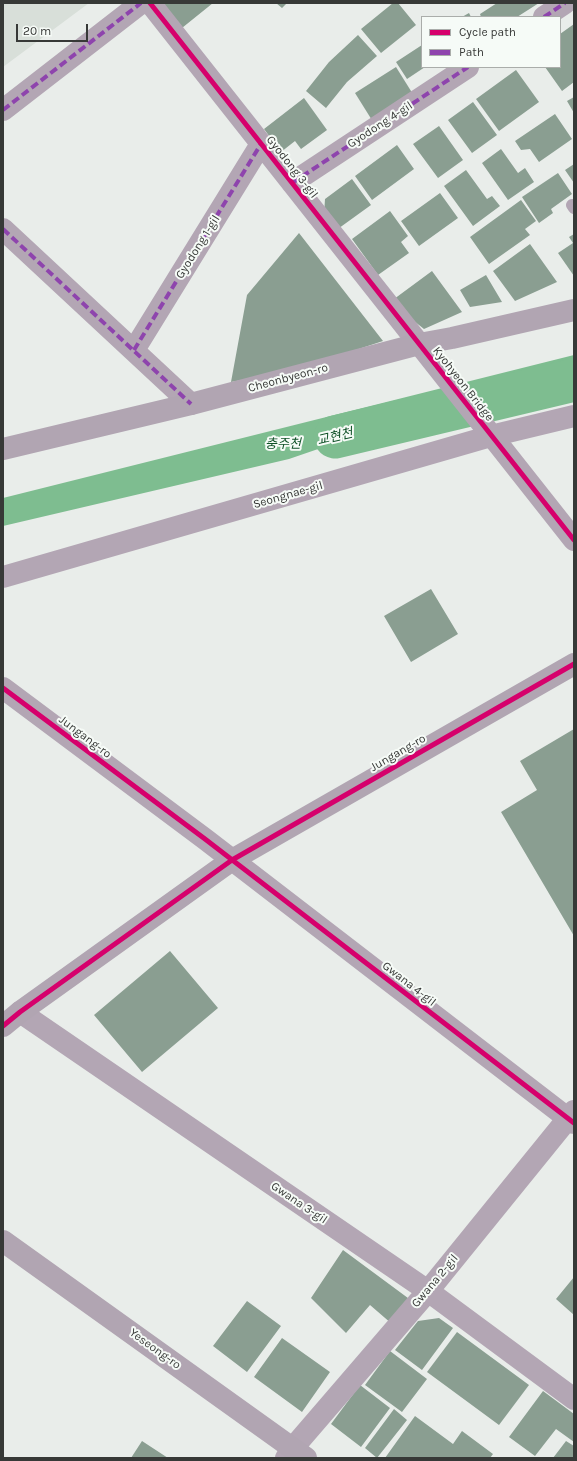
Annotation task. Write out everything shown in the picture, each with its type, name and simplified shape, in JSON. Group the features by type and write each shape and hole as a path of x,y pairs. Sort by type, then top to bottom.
{"street":[{"path":"3,110 140,3"},
{"name":"Gyodong 3-gil","path":"150,3 419,344"},
{"path":"546,16 565,3"},
{"name":"Gyodong 4-gil","path":"292,183 466,68"},
{"name":"Gyodong 1-gil","path":"134,350 261,144"},
{"path":"3,228 192,404"},
{"name":"Cheonbyeon-ro","path":"3,449 192,404 419,344 452,338 574,310"},
{"name":"Kyohyeon Bridge","path":"419,344 574,540"},
{"name":"Seongnae-gil","path":"3,578 489,433 574,416"},
{"name":"Jungang-ro","path":"3,1026 20,1012 232,860 574,664"},
{"name":"Jungang-ro","path":"3,688 232,860"},
{"name":"Gwana 4-gil","path":"232,860 572,1118"},
{"name":"Gwana 3-gil","path":"20,1012 428,1291 574,1399"},
{"name":"Gwana 2-gil","path":"295,1455 428,1291 572,1118"},
{"name":"Yeseong-ro","path":"3,1240 295,1455"}],"shaded area":[{"path":"3,3 89,3 3,67"}],"water":[{"name":"충주천","path":"574,355 574,369 484,392 289,459 3,526 3,498"}],"building":[{"path":"163,3 213,3 177,32"},
{"path":"276,3 287,3 282,8"},
{"path":"393,3 398,3 416,25 381,53 361,29"},
{"path":"497,3 539,3 519,16 481,16 480,14"},
{"path":"469,13 470,16 464,16"},
{"path":"574,24 574,82 562,91 546,68 561,68 561,33"},
{"path":"358,35 377,56 347,82 326,108 306,91 329,62"},
{"path":"421,46 421,68 424,68 407,79 396,62"},
{"path":"396,67 416,99 375,125 355,93"},
{"path":"516,70 539,102 499,131 476,99"},
{"path":"574,97 574,113 567,101"},
{"path":"304,98 327,130 301,149 295,141 281,152 264,129"},
{"path":"473,102 497,135 472,153 448,120"},
{"path":"555,114 572,139 539,162 530,149 521,150 515,141"},
{"path":"439,126 463,160 438,178 413,144"},
{"path":"397,145 414,169 372,200 355,176"},
{"path":"501,149 518,173 525,168 534,182 508,200 482,163"},
{"path":"574,164 574,183 565,170"},
{"path":"466,170 487,199 492,196 500,206 473,226 444,186"},
{"path":"558,173 572,194 551,209 553,213 539,223 522,197"},
{"path":"352,179 371,205 335,231 324,215 325,199"},
{"path":"440,193 458,218 419,246 401,221"},
{"path":"521,200 536,221 525,229 530,235 489,264 470,237"},
{"path":"390,211 408,236 401,242 409,253 378,275 352,239"},
{"path":"299,233 383,341 295,370 231,382 247,295"},
{"path":"574,234 574,276 558,253 573,243 569,237"},
{"path":"530,244 557,282 515,301 493,271"},
{"path":"432,271 462,312 424,329 390,302"},
{"path":"486,275 502,302 470,307 460,290"},
{"path":"431,589 458,634 411,662 384,616"},
{"path":"574,729 574,936 501,812 537,790 520,761"},
{"path":"170,951 218,1008 142,1072 94,1015"},
{"path":"343,1250 412,1301 392,1324 370,1305 346,1333 311,1298"},
{"path":"574,1277 574,1315 556,1299"},
{"path":"247,1301 281,1326 247,1372 213,1346"},
{"path":"439,1318 453,1328 422,1370 395,1350 418,1321"},
{"path":"457,1332 529,1385 499,1425 427,1372"},
{"path":"282,1338 330,1372 302,1412 254,1377"},
{"path":"390,1351 427,1379 402,1412 365,1385"},
{"path":"360,1385 390,1408 361,1447 331,1424"},
{"path":"543,1391 574,1414 574,1442 556,1429 535,1456 509,1437"},
{"path":"394,1409 407,1420 377,1458 365,1448"},
{"path":"415,1416 453,1444 462,1431 493,1454 490,1458 385,1458"},
{"path":"142,1441 168,1458 131,1458"},
{"path":"566,1441 574,1446 574,1458 553,1458"}],"waterway":[{"name":"교현천","path":"335,437 574,380"}],"marked path":[{"path":"3,110 141,3"},
{"path":"546,16 565,3"},
{"path":"292,183 466,68"},
{"path":"134,350 261,144"},
{"path":"3,229 191,404"}],"cycle path":[{"path":"150,3 574,540"},
{"path":"3,1026 20,1012 232,860 574,664"},
{"path":"3,688 205,839 574,1123"}]}
